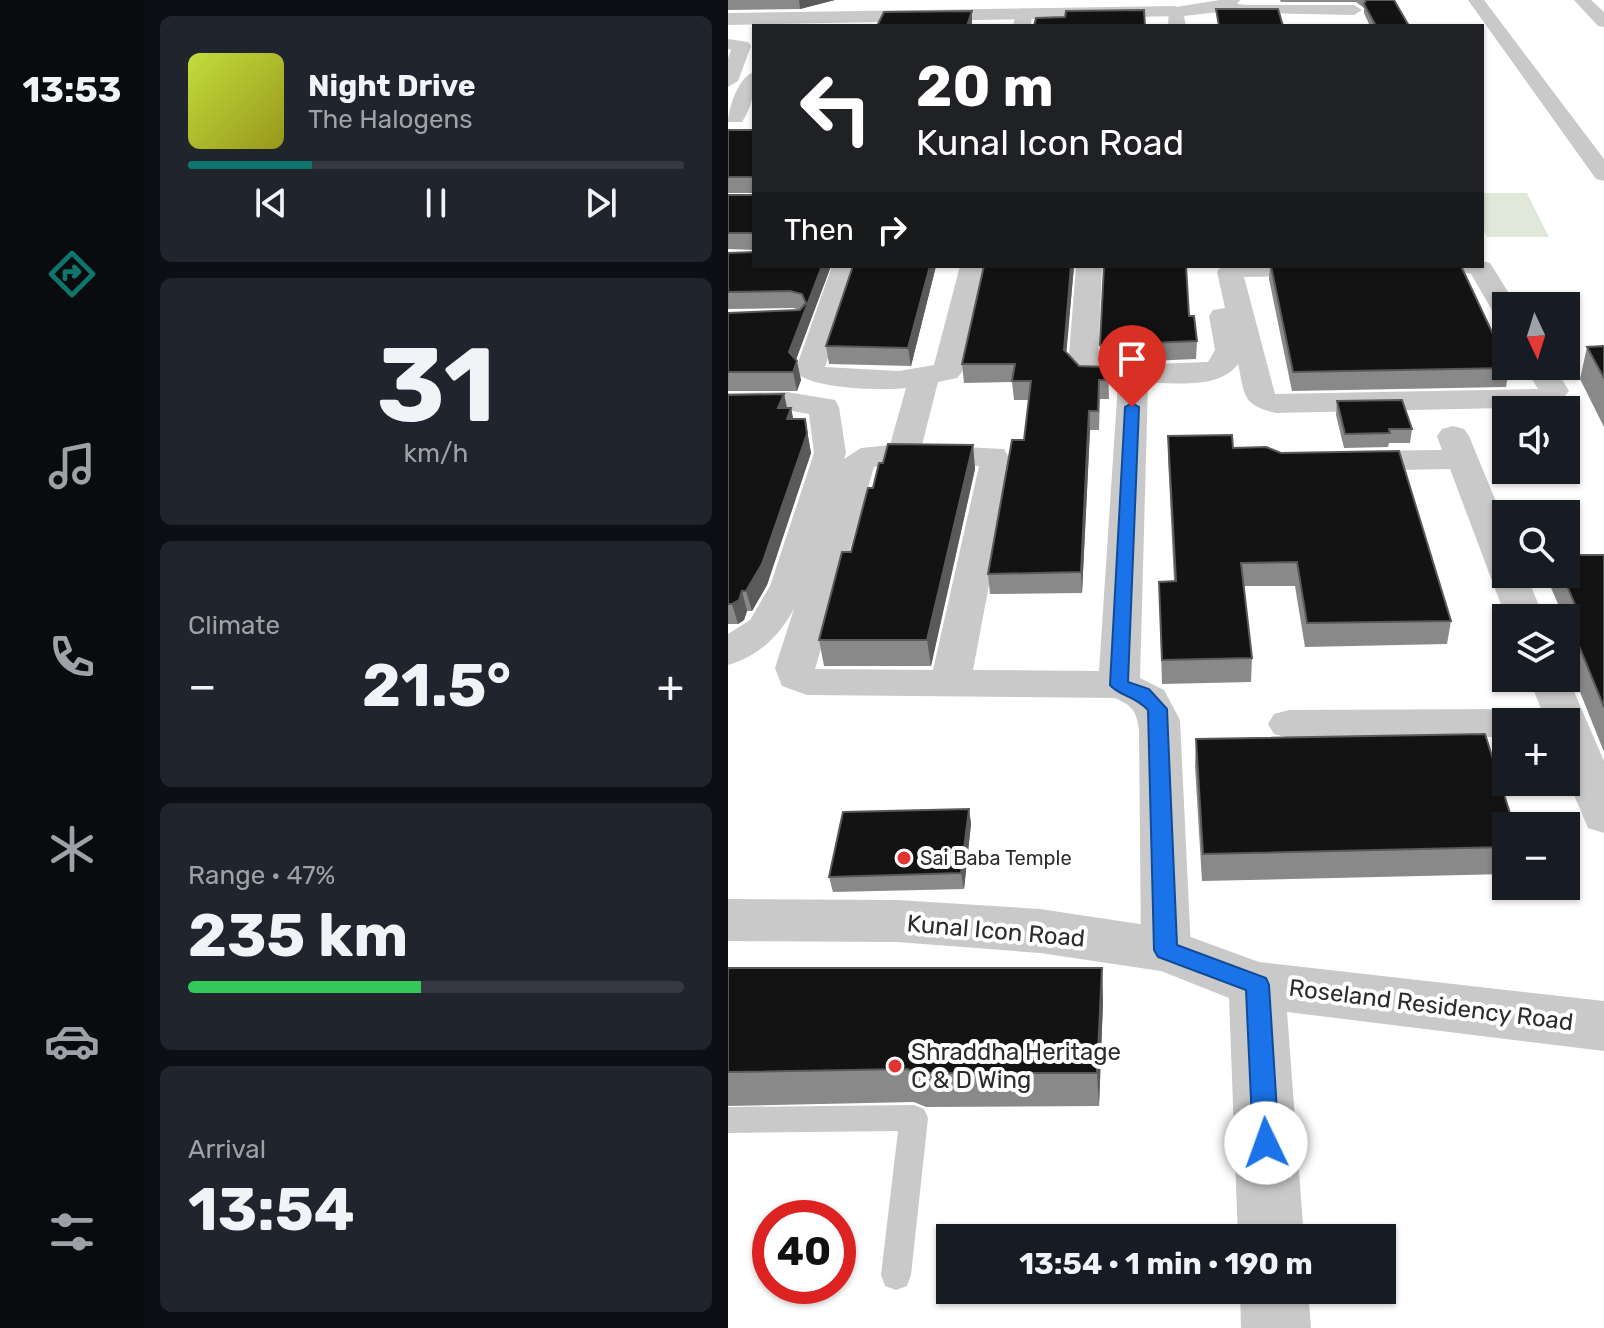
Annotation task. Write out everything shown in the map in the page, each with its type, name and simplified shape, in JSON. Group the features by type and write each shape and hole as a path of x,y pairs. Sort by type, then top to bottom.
{"street":[{"path":"1476,0 1604,174"},
{"path":"1582,0 1604,22"},
{"path":"728,19 780,22 1186,19 1225,3 1249,10 1351,5 1361,24"},
{"path":"728,44 742,46 728,81"},
{"path":"735,118 752,82"},
{"path":"844,268 810,371 817,375 885,380 924,378 947,372 973,268"},
{"path":"1089,268 1083,368 1091,375 1133,376 1208,373 1228,363 1230,354 1215,268"},
{"path":"1288,268 1230,272 1261,399 1276,404 1547,398 1554,391 1547,380"},
{"path":"1478,268 1495,292"},
{"path":"1119,685 1133,376"},
{"path":"903,455 924,378"},
{"path":"1439,400 1492,534"},
{"path":"728,402 787,401 824,407 830,453 789,586 764,628 728,652"},
{"path":"950,683 996,463 992,456 873,455 859,462 795,668 796,677 807,682 1119,685 1143,693 1158,709 1166,950"},
{"path":"1311,461 1462,459"},
{"path":"1289,724 1492,723"},
{"path":"1580,757 1604,816"},
{"name":"Kunal Icon Road","path":"728,920 897,921 1024,930 1166,950 1257,985"},
{"path":"1257,985 1270,1224"},
{"name":"Roseland Residency Road","path":"1257,985 1604,1026"},
{"path":"1275,1304 1276,1328"}],"lane":[{"path":"728,1120 914,1118 896,1275"}],"green space":[{"path":"1484,193 1527,193 1549,237 1487,237 1484,230"}],"building":[{"path":"1366,0 1394,0 1408,24 1375,24 1364,4"},
{"path":"1216,9 1278,9 1282,24 1219,24"},
{"path":"1144,10 1145,24 1034,24 1036,18 1065,17 1066,11"},
{"path":"972,11 968,24 878,24 884,12"},
{"path":"728,130 752,130 752,177 728,177"},
{"path":"728,195 752,195 752,233 728,233"},
{"path":"752,252 752,268 821,268 789,352 797,361 793,372 728,372 728,313 800,310 806,303 802,294 790,291 728,292 728,253"},
{"path":"852,268 929,268 908,348 826,346"},
{"path":"984,268 1071,268 1064,350 1079,366 1108,367 1108,380 1099,380 1098,411 1089,411 1081,572 988,574 1012,440 1024,440 1031,381 1012,381 1015,364 962,364"},
{"path":"1104,268 1186,268 1189,316 1194,316 1197,341 1100,345"},
{"path":"1271,268 1462,268 1492,332 1492,368 1293,372"},
{"path":"1604,346 1604,378 1587,347"},
{"path":"784,394 778,408 791,408 787,419 805,419 807,434 762,564 739,600 728,604 728,395"},
{"path":"1402,400 1412,429 1345,434 1337,401"},
{"path":"1232,435 1233,448 1266,447 1281,453 1399,451 1451,621 1307,623 1297,562 1241,563 1252,658 1162,660 1159,582 1176,581 1168,436"},
{"path":"888,444 973,445 927,640 819,640 842,552 851,552 868,488 873,488"},
{"path":"1580,555 1604,555 1604,707 1580,648 1580,604 1575,604 1568,588 1580,588"},
{"path":"1485,734 1492,756 1492,796 1505,796 1510,812 1492,812 1492,847 1203,854 1196,739"},
{"name":"Sai Baba Temple","path":"969,809 961,873 829,877 843,812"},
{"path":"728,968 1102,968 1097,1073 919,1073 907,1069 728,1072"}],"place":[{"name":"Sai Baba Temple","path":"904,858"},
{"name":"Shraddha Heritage C & D Wing","path":"895,1066"}],"route":[{"path":"1132,407 1119,685 1143,693 1158,709 1166,950 1257,985 1266,1143"}]}
